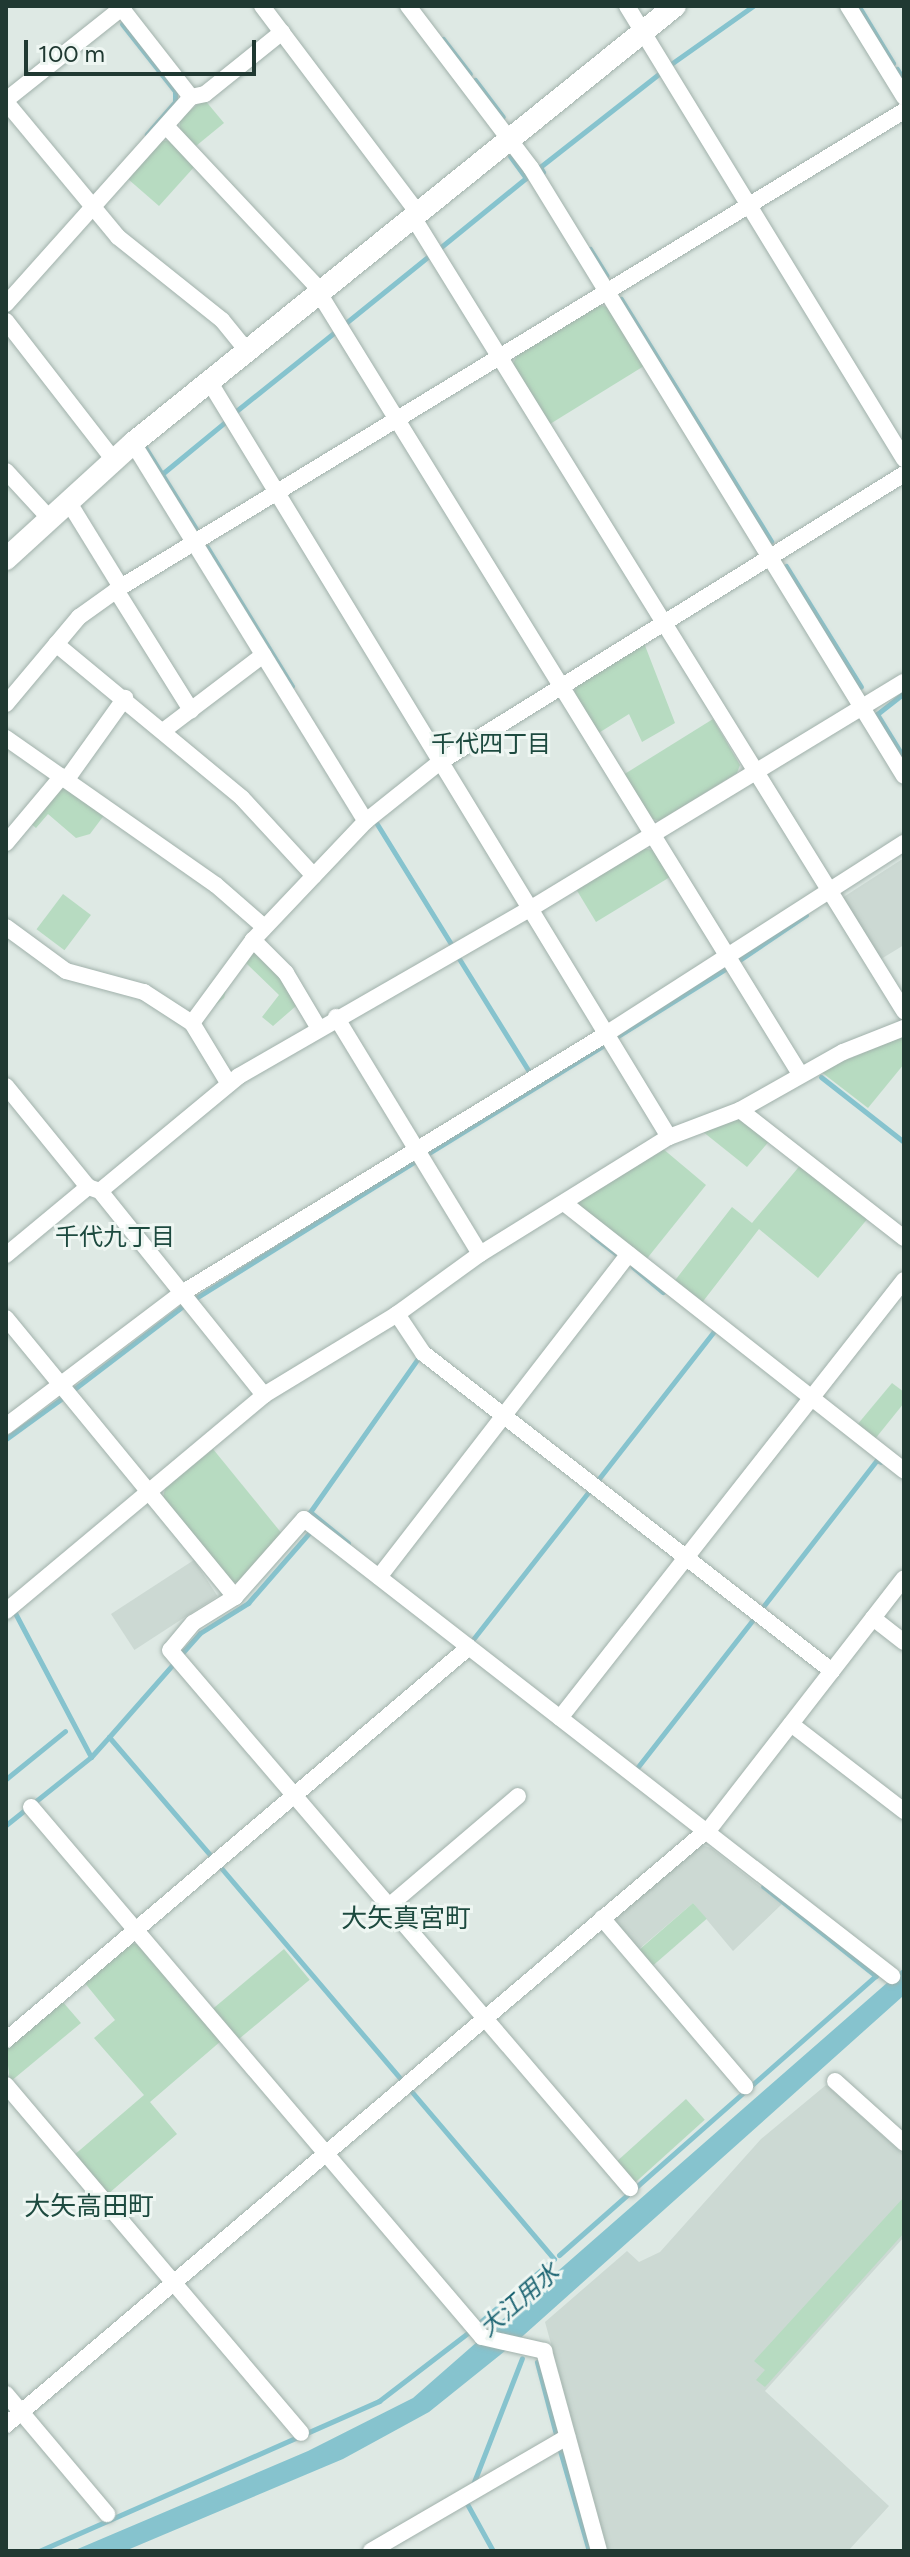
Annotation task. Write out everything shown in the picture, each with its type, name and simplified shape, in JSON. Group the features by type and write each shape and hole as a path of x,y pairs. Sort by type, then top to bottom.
{"street":[{"path":"262,6 416,215 499,356 904,1011"},
{"path":"408,6 510,139 607,291 904,776"},
{"path":"627,6 751,204 904,459"},
{"path":"6,559 133,443 675,6"},
{"path":"848,6 904,97"},
{"path":"191,97 122,7 6,101 118,237 222,320 247,351"},
{"path":"6,304 94,211 191,97 205,94 282,32"},
{"path":"6,704 79,617 118,589 904,111"},
{"path":"166,126 320,292 559,687 800,1074"},
{"path":"6,321 114,460"},
{"path":"209,381 669,1137"},
{"path":"133,443 366,821"},
{"path":"6,471 49,518"},
{"path":"192,1023 263,926 366,821 440,762 904,474"},
{"path":"68,501 191,710"},
{"path":"56,644 125,698 242,798 314,876"},
{"path":"163,731 263,655"},
{"path":"6,1255 229,1084 318,1027 530,909 904,682"},
{"path":"6,843 64,778 125,698"},
{"path":"6,738 216,885 263,926"},
{"path":"6,1426 182,1293 606,1034 904,843"},
{"path":"6,927 66,971 144,992 192,1023 229,1084"},
{"path":"253,940 286,973 318,1027"},
{"path":"336,1017 480,1254"},
{"path":"6,1611 264,1395 397,1314 480,1254 669,1137 740,1110 800,1074 904,1028"},
{"path":"6,1086 182,1293 264,1395"},
{"path":"740,1110 904,1238"},
{"path":"564,1203 904,1471"},
{"path":"379,1577 629,1254"},
{"path":"560,1718 684,1556 904,1280"},
{"path":"397,1314 423,1353 832,1671"},
{"path":"6,1318 235,1597"},
{"path":"630,2188 170,1650 193,1623 235,1597 304,1519 892,1976"},
{"path":"6,2425 706,1832 904,1578"},
{"path":"873,1618 904,1642"},
{"path":"6,2040 469,1647"},
{"path":"791,1724 904,1811"},
{"path":"390,1905 518,1796"},
{"path":"31,1807 485,2338 513,2347 544,2351 599,2551"},
{"path":"602,1918 745,2086"},
{"path":"835,2081 904,2143"},
{"path":"6,2085 301,2433"},
{"path":"6,2394 107,2514"},
{"path":"371,2551 567,2437"}],"shaded area":[{"path":"904,858 904,945 881,959 842,898"},
{"path":"194,1560 217,1596 134,1650 111,1614"},
{"path":"699,1844 711,1848 782,1904 733,1951 693,1903 638,1950 616,1924 617,1914"},
{"path":"826,2085 904,2155 904,2237 765,2391 889,2506 848,2551 608,2551 545,2322 627,2251 639,2262 660,2252 761,2139"}],"green space":[{"path":"204,99 224,123 196,146 180,130 180,119"},
{"path":"171,140 195,166 159,206 128,179 162,141"},
{"path":"599,305 607,307 644,366 550,424 513,364 517,355"},
{"path":"644,643 675,723 642,742 629,714 597,734 573,696 577,685"},
{"path":"713,719 740,765 737,773 659,821 650,818 623,775"},
{"path":"60,783 105,814 90,834 76,838 48,814 36,828 29,822"},
{"path":"642,848 653,850 670,877 596,922 576,889"},
{"path":"63,894 91,915 64,950 37,929"},
{"path":"251,949 279,973 296,1006 273,1026 262,1017 279,995 246,963 228,983 224,998 209,1010"},
{"path":"904,1036 904,1064 868,1108 820,1071"},
{"path":"736,1117 771,1139 747,1167 702,1131"},
{"path":"662,1148 706,1185 645,1261 578,1209 579,1200"},
{"path":"802,1163 869,1217 818,1278 759,1229 701,1304 673,1283 732,1207 752,1223"},
{"path":"892,1383 904,1392 904,1403 875,1439 857,1425"},
{"path":"213,1449 283,1535 242,1583 233,1582 163,1498 165,1488"},
{"path":"693,1903 707,1919 652,1966 639,1950"},
{"path":"129,1944 139,1944 221,2041 150,2102 177,2134 107,2195 73,2156 144,2095 94,2038 115,2020 84,1982"},
{"path":"284,1949 310,1980 238,2040 212,2009"},
{"path":"62,2001 81,2023 10,2082 6,2049"},
{"path":"686,2099 705,2120 635,2183 616,2162"},
{"path":"904,2197 904,2233 765,2387 756,2380 765,2370 754,2361"}],"water":[{"path":"904,1968 902,1997 515,2343 429,2412 343,2459 125,2551 73,2551 308,2451 413,2398"}],"waterway":[{"path":"671,64 753,6"},
{"path":"861,10 893,63"},
{"path":"122,24 175,91 175,102 147,134"},
{"path":"443,39 470,74"},
{"path":"897,69 904,80"},
{"path":"543,172 540,167 660,73"},
{"path":"475,80 503,117"},
{"path":"441,247 526,178 510,156"},
{"path":"590,249 606,275"},
{"path":"347,322 430,255"},
{"path":"621,299 771,541"},
{"path":"235,412 335,332"},
{"path":"162,474 225,422"},
{"path":"145,447 196,529"},
{"path":"207,547 292,686"},
{"path":"786,566 861,687"},
{"path":"904,693 877,714 904,758"},
{"path":"377,824 451,944"},
{"path":"738,961 806,915"},
{"path":"458,957 528,1070"},
{"path":"618,1036 727,968"},
{"path":"427,1154 606,1044"},
{"path":"821,1077 904,1142"},
{"path":"196,1298 415,1161"},
{"path":"592,1235 616,1254"},
{"path":"633,1267 663,1292"},
{"path":"73,1390 183,1306"},
{"path":"597,1481 714,1331"},
{"path":"348,1543 310,1512 417,1360"},
{"path":"6,1439 61,1399"},
{"path":"762,1608 877,1460 881,1462"},
{"path":"474,1638 590,1490"},
{"path":"183,1652 200,1633 248,1603 310,1532"},
{"path":"14,1611 91,1757 109,1737 210,1855"},
{"path":"637,1768 754,1618"},
{"path":"109,1737 174,1663"},
{"path":"6,1779 65,1731"},
{"path":"6,1825 91,1757"},
{"path":"222,1869 400,2078"},
{"name":"大江用水","path":"559,2255 876,1976 763,1886"},
{"name":"大江用水","path":"412,2092 554,2259 478,2324"},
{"name":"大江用水","path":"39,2551 379,2401 469,2332"},
{"path":"472,2487 522,2358"},
{"path":"537,2362 557,2438"},
{"path":"559,2447 589,2551"},
{"path":"466,2502 493,2551"}],"district":[{"name":"千代四丁目","path":"491,744"},
{"name":"千代九丁目","path":"115,1237"},
{"name":"大矢真宮町","path":"406,1919"},
{"name":"大矢高田町","path":"89,2207"}]}
